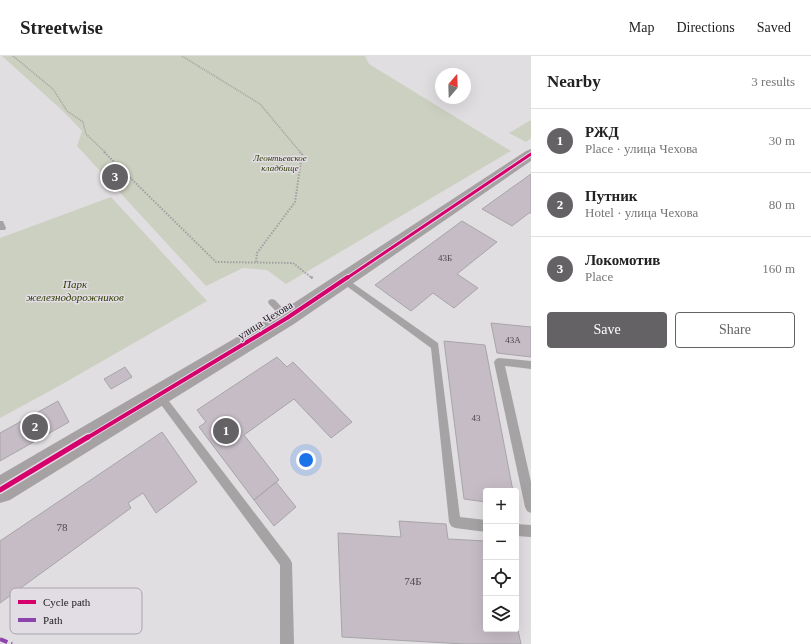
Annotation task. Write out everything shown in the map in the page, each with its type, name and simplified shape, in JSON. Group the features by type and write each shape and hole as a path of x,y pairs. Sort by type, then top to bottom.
{"street":[{"name":"улица Чехова","path":"0,490 287,318 531,154"}],"lane":[{"path":"0,223 2,228 0,228"},
{"path":"344,280 435,346 455,522 483,526"},
{"path":"272,302 287,318"},
{"path":"531,365 499,362 527,474 531,507"},
{"path":"159,395 286,563 287,644"},
{"path":"519,530 531,532"}],"path":[{"path":"13,56 53,89 67,111 83,122 86,134 216,262 293,263 320,282"},
{"path":"182,56 260,104 302,154 295,202 257,253 256,262"}],"green space":[{"name":"Леонтьевское кладбище","path":"2,56 365,56 369,64 511,151 286,284 267,270 243,268 206,286 77,146 82,131 64,112"},
{"path":"531,120 531,138 526,142 509,133"},
{"name":"Парк железнодорожников","path":"111,197 207,301 0,418 0,238"}],"building":[{"path":"531,174 531,213 512,226 482,209"},
{"path":"462,221 497,242 457,274 478,288 454,308 433,293 411,311 375,285"},
{"path":"491,323 531,327 531,357 497,353"},
{"path":"444,341 485,345 512,488 483,488 483,502 464,499"},
{"path":"277,357 287,367 293,362 352,422 331,438 294,399 244,435 279,480 254,500 199,427 206,422 197,410"},
{"path":"125,367 132,377 111,389 104,379"},
{"path":"58,401 69,422 0,461 0,433"},
{"path":"162,432 197,482 156,513 143,493 128,503 131,508 21,588 10,588 10,596 0,603 0,541"},
{"path":"276,482 296,507 274,526 254,500"},
{"path":"399,521 446,524 448,539 483,541 483,632 518,632 521,644 464,644 342,637 338,533 401,537"}],"marked path":[{"path":"0,639 12,644"}],"cycle path":[{"path":"0,490 287,318 531,154"}],"place":[{"name":"Локомотив","path":"115,177"},
{"name":"Путник","path":"35,427"},
{"name":"РЖД","path":"226,431"}]}
